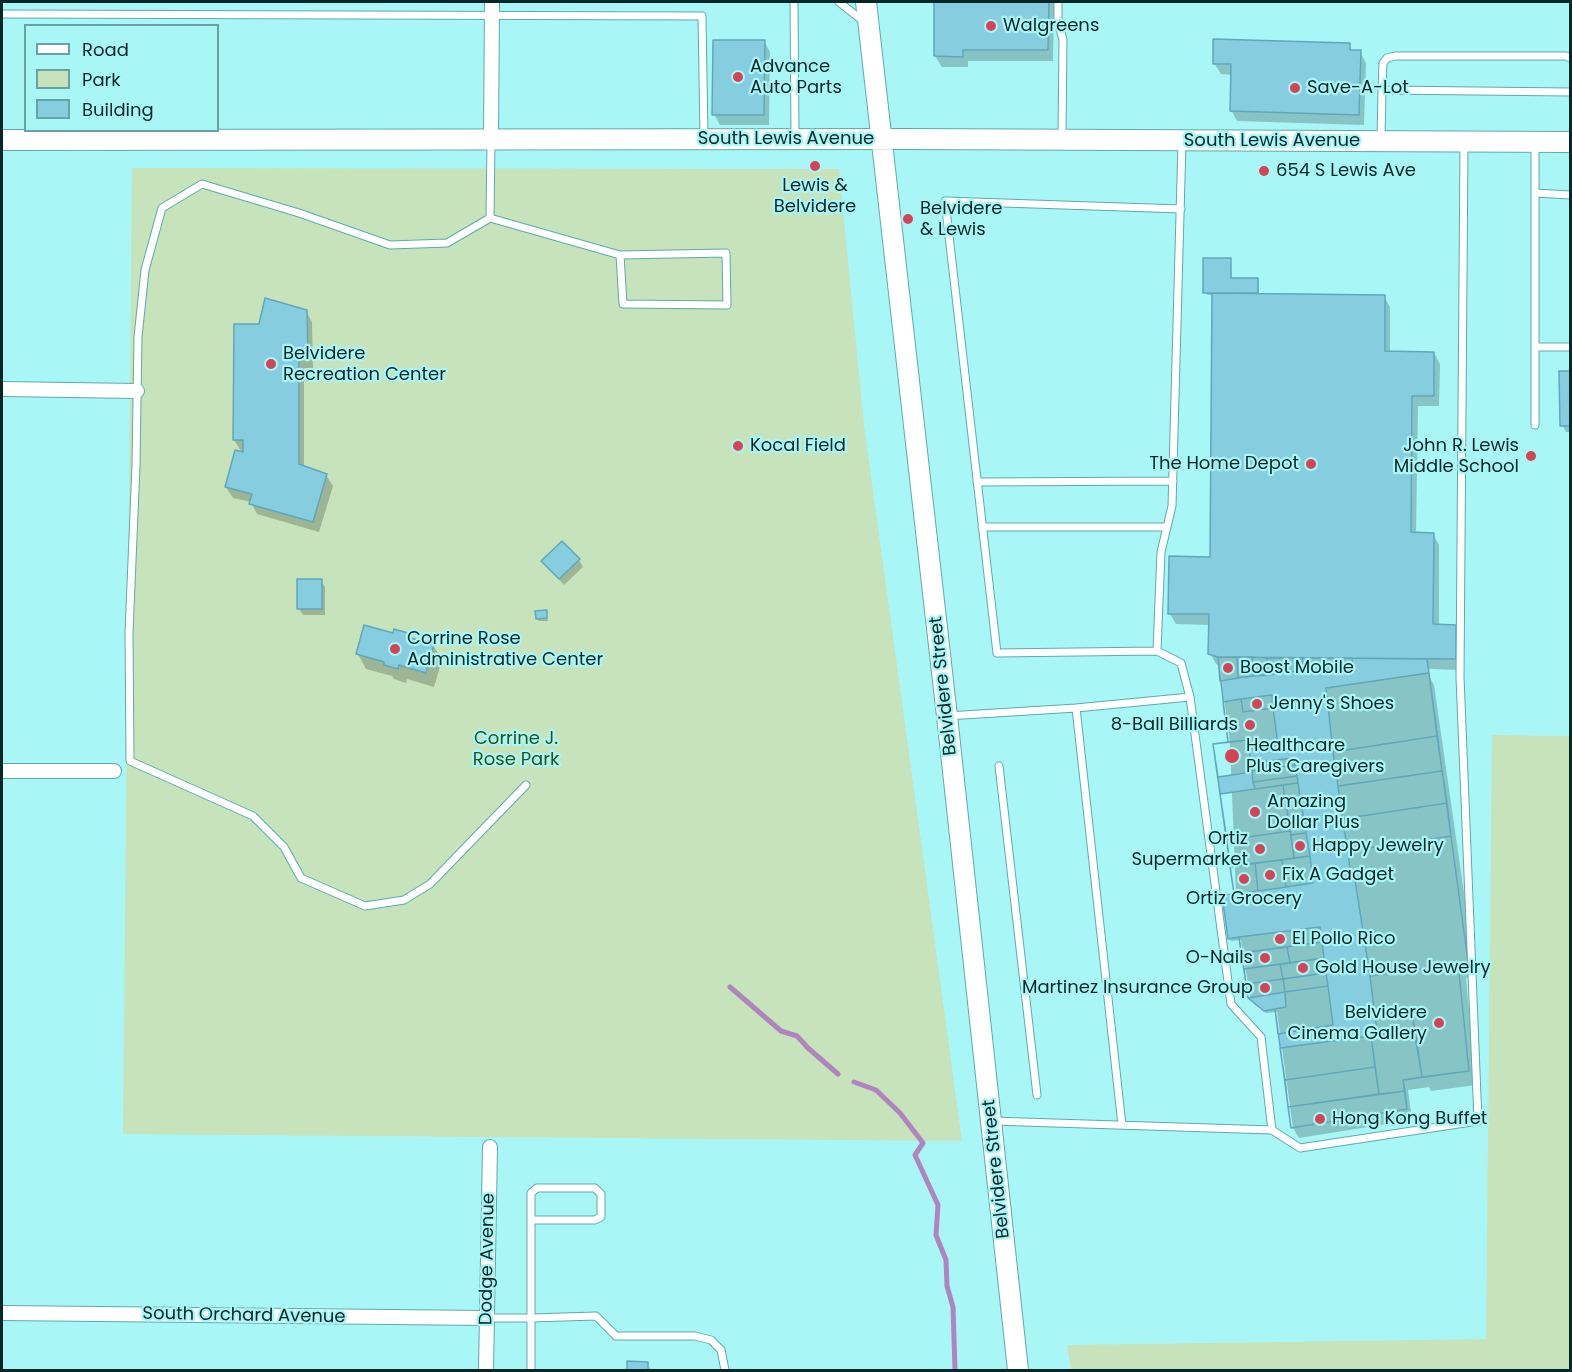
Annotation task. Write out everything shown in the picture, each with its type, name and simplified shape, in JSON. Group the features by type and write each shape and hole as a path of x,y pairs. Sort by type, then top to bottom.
{"main road":[{"name":"Belvidere Street","path":"866,2 1018,1371"},
{"name":"South Lewis Avenue","path":"2,140 882,139 1570,142"}],"street":[{"path":"491,139 492,8"},
{"path":"2,389 137,391"},
{"path":"2,771 114,771"},
{"name":"Dodge Avenue","path":"486,1371 490,1147"},
{"name":"South Orchard Avenue","path":"2,1313 487,1318"}],"lane":[{"path":"794,2 795,139"},
{"path":"839,2 852,10 868,27"},
{"path":"1058,2 1058,21 1063,40 1062,140"},
{"path":"2,14 492,8 702,16 705,139"},
{"path":"1381,141 1383,63 1387,58 1395,56 1566,56 1570,58"},
{"path":"1382,90 1570,92"},
{"path":"490,218 491,139"},
{"path":"1157,651 1161,552 1172,506 1182,140"},
{"path":"992,1121 1272,1130 1300,1148 1478,1121 1460,677 1464,142"},
{"path":"1535,142 1535,425"},
{"path":"526,785 430,884 404,900 365,906 301,878 284,847 253,816 194,787 130,761 129,632 138,337 145,270 162,207 202,184 298,213 390,245 447,243 490,218 620,255 726,253 727,305 623,304 620,255"},
{"path":"1535,194 1570,195"},
{"path":"1181,208 945,201 997,653 1157,651 1181,663 1190,697 1231,1004 1261,1037 1272,1130"},
{"path":"1535,347 1570,347"},
{"path":"977,482 1173,482"},
{"path":"982,527 1167,527"},
{"path":"947,717 1190,697"},
{"path":"1076,708 1122,1125"},
{"path":"999,766 1037,1095"},
{"path":"531,1220 594,1220 601,1217 601,1194 595,1188 537,1188 531,1193 531,1220 531,1371"},
{"path":"487,1318 596,1316 616,1336 695,1336 711,1340 721,1350 725,1371"}],"green space":[{"name":"Corrine J. Rose Park","path":"132,168 839,169 864,425 962,1141 123,1134"},
{"path":"1492,735 1570,736 1570,1370 1071,1370 1067,1345 1486,1339"}],"building":[{"name":"Walgreens","path":"934,2 1049,2 1048,50 963,50 963,57 934,56"},
{"name":"Save-A-Lot","path":"1213,39 1350,43 1350,50 1361,50 1359,115 1230,111 1231,64 1213,64"},
{"name":"Advance Auto Parts","path":"713,40 765,40 764,115 712,115"},
{"path":"1203,258 1231,258 1231,278 1258,278 1258,293 1203,293"},
{"name":"The Home Depot","path":"1212,293 1385,295 1385,351 1434,352 1434,396 1412,396 1411,532 1434,533 1433,624 1456,625 1456,659 1218,657 1208,654 1209,614 1168,614 1169,556 1210,557"},
{"path":"265,298 307,310 308,358 299,358 299,464 327,474 313,522 249,504 252,494 225,487 235,450 243,452 243,440 233,440 234,324 259,324"},
{"path":"1559,371 1570,371 1570,426 1560,426"},
{"path":"562,541 580,559 559,579 541,561"},
{"path":"297,579 322,579 322,609 297,609"},
{"path":"547,610 547,618 536,619 535,611"},
{"name":"Corrine Rose Administrative Center","path":"364,625 393,633 394,629 408,633 407,637 434,644 426,673 399,665 398,669 384,665 384,662 356,654"},
{"path":"1218,657 1427,659 1468,962 1458,963 1469,1071 1403,1080 1407,1109 1291,1128 1275,1009 1264,1011 1248,998 1239,937 1228,939 1222,895 1234,894 1213,744 1228,742"},
{"name":"Boost Mobile","path":"1218,657 1237,657 1238,678 1220,681"},
{"path":"1237,657 1252,657 1253,676 1238,678"},
{"path":"1252,657 1267,658 1268,675 1253,676"},
{"path":"1267,658 1287,658 1288,672 1268,675"},
{"path":"1287,658 1302,658 1304,671 1288,672"},
{"path":"1302,658 1323,658 1325,669 1304,671"},
{"path":"1323,658 1352,658 1353,667 1325,669"},
{"path":"1429,673 1437,736 1333,752 1326,688"},
{"name":"Jenny's Shoes","path":"1272,695 1273,708 1243,712 1241,699"},
{"name":"8-Ball Billiards","path":"1241,699 1243,712 1273,708 1278,745 1249,749 1248,740 1228,742 1223,702"},
{"path":"1437,736 1442,771 1338,786 1333,752"},
{"name":"Healthcare Plus Caregivers","path":"1248,740 1252,772 1218,777 1213,744"},
{"path":"1294,758 1295,765 1252,771 1251,763"},
{"path":"1295,765 1297,776 1253,782 1252,771"},
{"path":"1442,771 1447,803 1342,819 1338,786"},
{"path":"1297,776 1298,783 1255,789 1253,782"},
{"path":"1298,783 1306,833 1291,835 1283,785"},
{"name":"Amazing Dollar Plus","path":"1283,785 1290,831 1227,840 1220,794"},
{"path":"1447,803 1451,836 1348,851 1342,819"},
{"name":"Ortiz Supermarket","path":"1290,831 1294,858 1230,867 1227,840"},
{"name":"Happy Jewelry","path":"1306,833 1310,856 1294,858 1291,835"},
{"path":"1451,836 1468,962 1370,976 1355,880 1351,880 1348,851"},
{"path":"1310,856 1313,883 1286,887 1282,860"},
{"name":"Fix A Gadget","path":"1282,860 1286,887 1258,891 1255,863"},
{"name":"Ortiz Grocery","path":"1255,863 1258,891 1234,894 1230,867"},
{"name":"El Pollo Rico","path":"1320,927 1322,942 1241,953 1239,937"},
{"path":"1322,942 1324,958 1290,963 1287,947"},
{"name":"O-Nails","path":"1287,947 1290,963 1244,969 1241,953"},
{"name":"Gold House Jewelry","path":"1324,958 1326,973 1283,979 1280,964"},
{"name":"Belvidere Cinema Gallery","path":"1458,963 1469,1071 1422,1077 1412,1010 1375,1016 1370,976"},
{"path":"1280,964 1283,979 1246,984 1244,969"},
{"path":"1326,973 1328,986 1285,992 1283,979"},
{"name":"Martinez Insurance Group","path":"1283,979 1285,992 1248,998 1246,984"},
{"path":"1328,986 1333,1025 1278,1034 1275,1009 1286,1007 1285,992"},
{"path":"1412,1010 1414,1030 1378,1035 1375,1016"},
{"path":"1414,1030 1422,1077 1403,1080 1405,1091 1379,1094 1371,1036"},
{"path":"1371,1036 1375,1067 1285,1080 1280,1048"},
{"path":"1375,1067 1379,1094 1288,1107 1285,1080"},
{"name":"Hong Kong Buffet","path":"1405,1091 1407,1109 1291,1128 1288,1107"},
{"path":"627,1361 648,1362 648,1370 627,1370"}],"waterway":[{"path":"730,987 781,1031 797,1036 838,1074"},
{"path":"854,1082 876,1090 900,1113 923,1143 915,1155 938,1205 936,1235 946,1260 947,1286 953,1307 955,1370"}],"place":[{"name":"Walgreens","path":"991,26"},
{"name":"Advance Auto Parts","path":"738,77"},
{"name":"Save-A-Lot","path":"1295,88"},
{"name":"Lewis & Belvidere","path":"815,166"},
{"name":"654 S Lewis Ave","path":"1264,171"},
{"name":"Belvidere & Lewis","path":"908,219"},
{"name":"Belvidere Recreation Center","path":"271,364"},
{"name":"Kocal Field","path":"738,446"},
{"name":"John R. Lewis Middle School","path":"1531,456"},
{"name":"The Home Depot","path":"1311,464"},
{"name":"Corrine Rose Administrative Center","path":"395,649"},
{"name":"Boost Mobile","path":"1228,668"},
{"name":"Jenny's Shoes","path":"1257,704"},
{"name":"8-Ball Billiards","path":"1250,725"},
{"name":"Healthcare Plus Caregivers","path":"1232,756"},
{"name":"Amazing Dollar Plus","path":"1255,812"},
{"name":"Happy Jewelry","path":"1300,846"},
{"name":"Ortiz Supermarket","path":"1260,849"},
{"name":"Fix A Gadget","path":"1270,875"},
{"name":"Ortiz Grocery","path":"1244,879"},
{"name":"El Pollo Rico","path":"1280,939"},
{"name":"O-Nails","path":"1265,958"},
{"name":"Gold House Jewelry","path":"1303,968"},
{"name":"Martinez Insurance Group","path":"1265,988"},
{"name":"Belvidere Cinema Gallery","path":"1439,1023"},
{"name":"Hong Kong Buffet","path":"1320,1119"}]}
